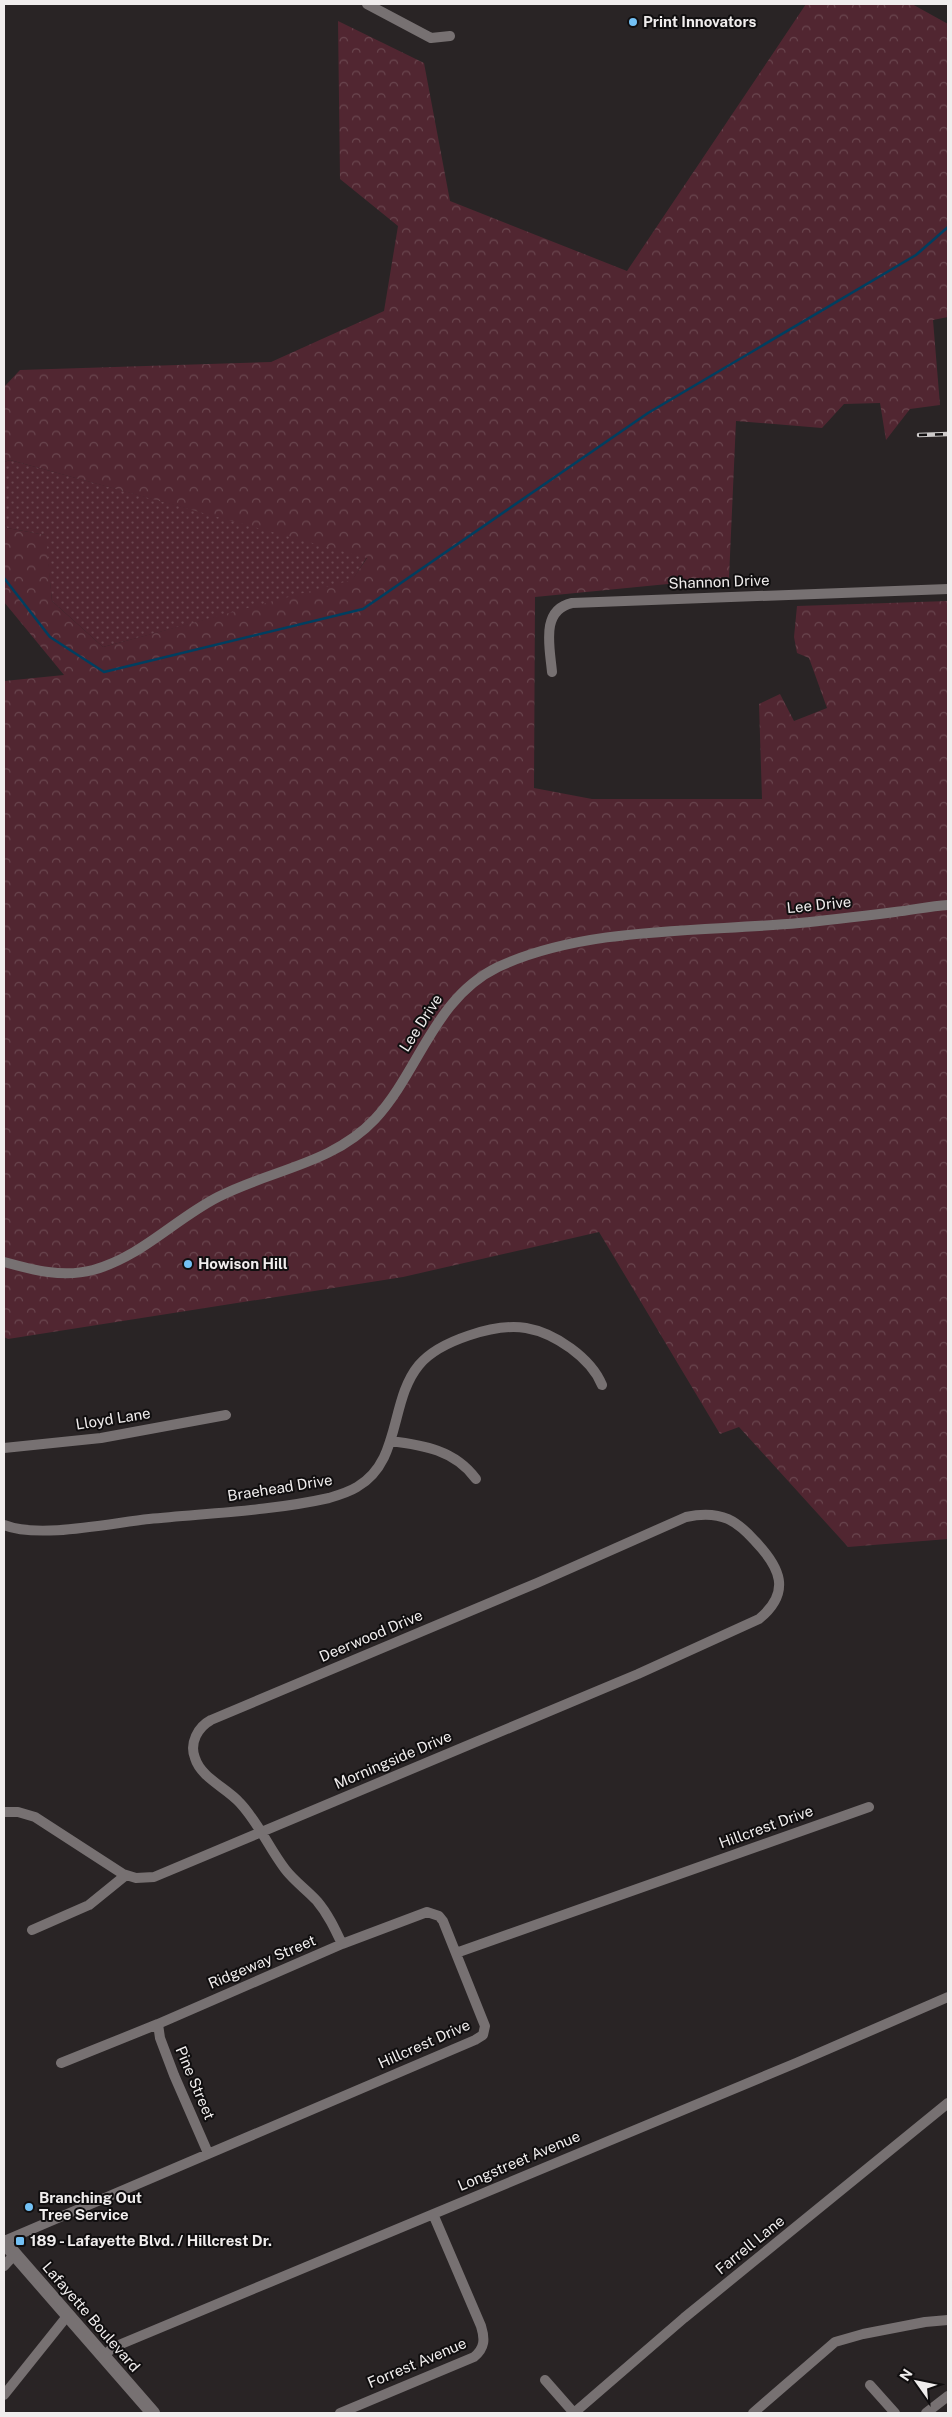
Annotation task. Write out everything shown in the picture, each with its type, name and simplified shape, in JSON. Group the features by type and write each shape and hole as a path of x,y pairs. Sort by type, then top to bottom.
{"main road":[{"name":"Lafayette Boulevard","path":"4,2242 153,2413"}],"street":[{"path":"367,4 431,38 450,36"},
{"name":"Shannon Drive","path":"552,672 549,631 551,619 561,607 572,602 948,589"},
{"name":"Lee Drive","path":"4,1262 60,1274 94,1270 127,1256 184,1217 220,1196 303,1164 342,1146 373,1120 387,1104 439,1020 456,997 477,980 517,959 579,942 611,937 800,923 948,906"},
{"name":"Braehead Drive","path":"4,1525 16,1529 63,1529 268,1507 329,1498 363,1482 384,1458 404,1396 418,1366 437,1350 468,1336 512,1327 539,1332 552,1338 584,1360 593,1369 602,1385"},
{"name":"Lloyd Lane","path":"4,1448 101,1438 226,1415"},
{"path":"390,1440 447,1453 461,1462 476,1479"},
{"name":"Deerwood Drive","path":"342,1944 329,1917 319,1903 286,1871 254,1819 240,1802 205,1773 194,1757 194,1740 197,1733 212,1720 537,1583 686,1517 717,1515 738,1524 769,1555 780,1583"},
{"name":"Morningside Drive","path":"4,1812 18,1812 35,1817 126,1875 136,1878 154,1877 742,1628 767,1613 777,1598 780,1583"},
{"name":"Hillcrest Drive","path":"4,2242 482,2035 484,2024 456,1952 869,1807"},
{"path":"32,1930 89,1905 126,1875"},
{"name":"Ridgeway Street","path":"61,2063 158,2024 342,1944 427,1912 433,1913 443,1920 456,1952"},
{"name":"Longstreet Avenue","path":"103,2356 114,2347 948,1997"},
{"name":"Pine Street","path":"158,2024 174,2075 208,2153"},
{"name":"Farrell Lane","path":"545,2380 574,2413 692,2312 948,2104"},
{"name":"Forrest Avenue","path":"340,2413 474,2357 482,2349 484,2338 481,2326 433,2214"},
{"path":"4,2266 15,2254"},
{"path":"4,2395 68,2315"},
{"path":"753,2413 836,2342 863,2334 948,2320"},
{"path":"870,2385 895,2413"},
{"path":"926,2413 948,2396"}],"green space":[{"path":"806,4 912,4 948,24 948,317 933,320 940,405 910,409 886,440 880,403 844,404 822,428 736,421 729,578 535,597 534,788 592,799 762,799 759,704 780,694 794,721 827,708 809,658 797,653 794,637 797,606 948,601 948,1539 848,1547 739,1427 720,1434 599,1232 403,1277 8,1339 4,1337 4,681 64,675 4,602 4,524 7,528 46,535 52,601 103,647 352,580 367,558 10,460 4,462 4,387 20,370 271,362 384,311 398,226 340,179 338,21 424,63 450,201 627,271"},
{"path":"10,460 367,557 352,581 103,647 52,601 45,535 7,528 4,524 4,462"}],"waterway":[{"path":"4,578 50,637 104,672 363,609 648,413 916,255 948,227"}],"railway":[{"path":"919,435 948,434"}],"place":[{"name":"Print Innovators","path":"633,22"},
{"name":"Howison Hill","path":"188,1264"},
{"name":"Branching Out Tree Service","path":"29,2207"},
{"name":"189 - Lafayette Blvd. / Hillcrest Dr.","path":"20,2241"}]}
